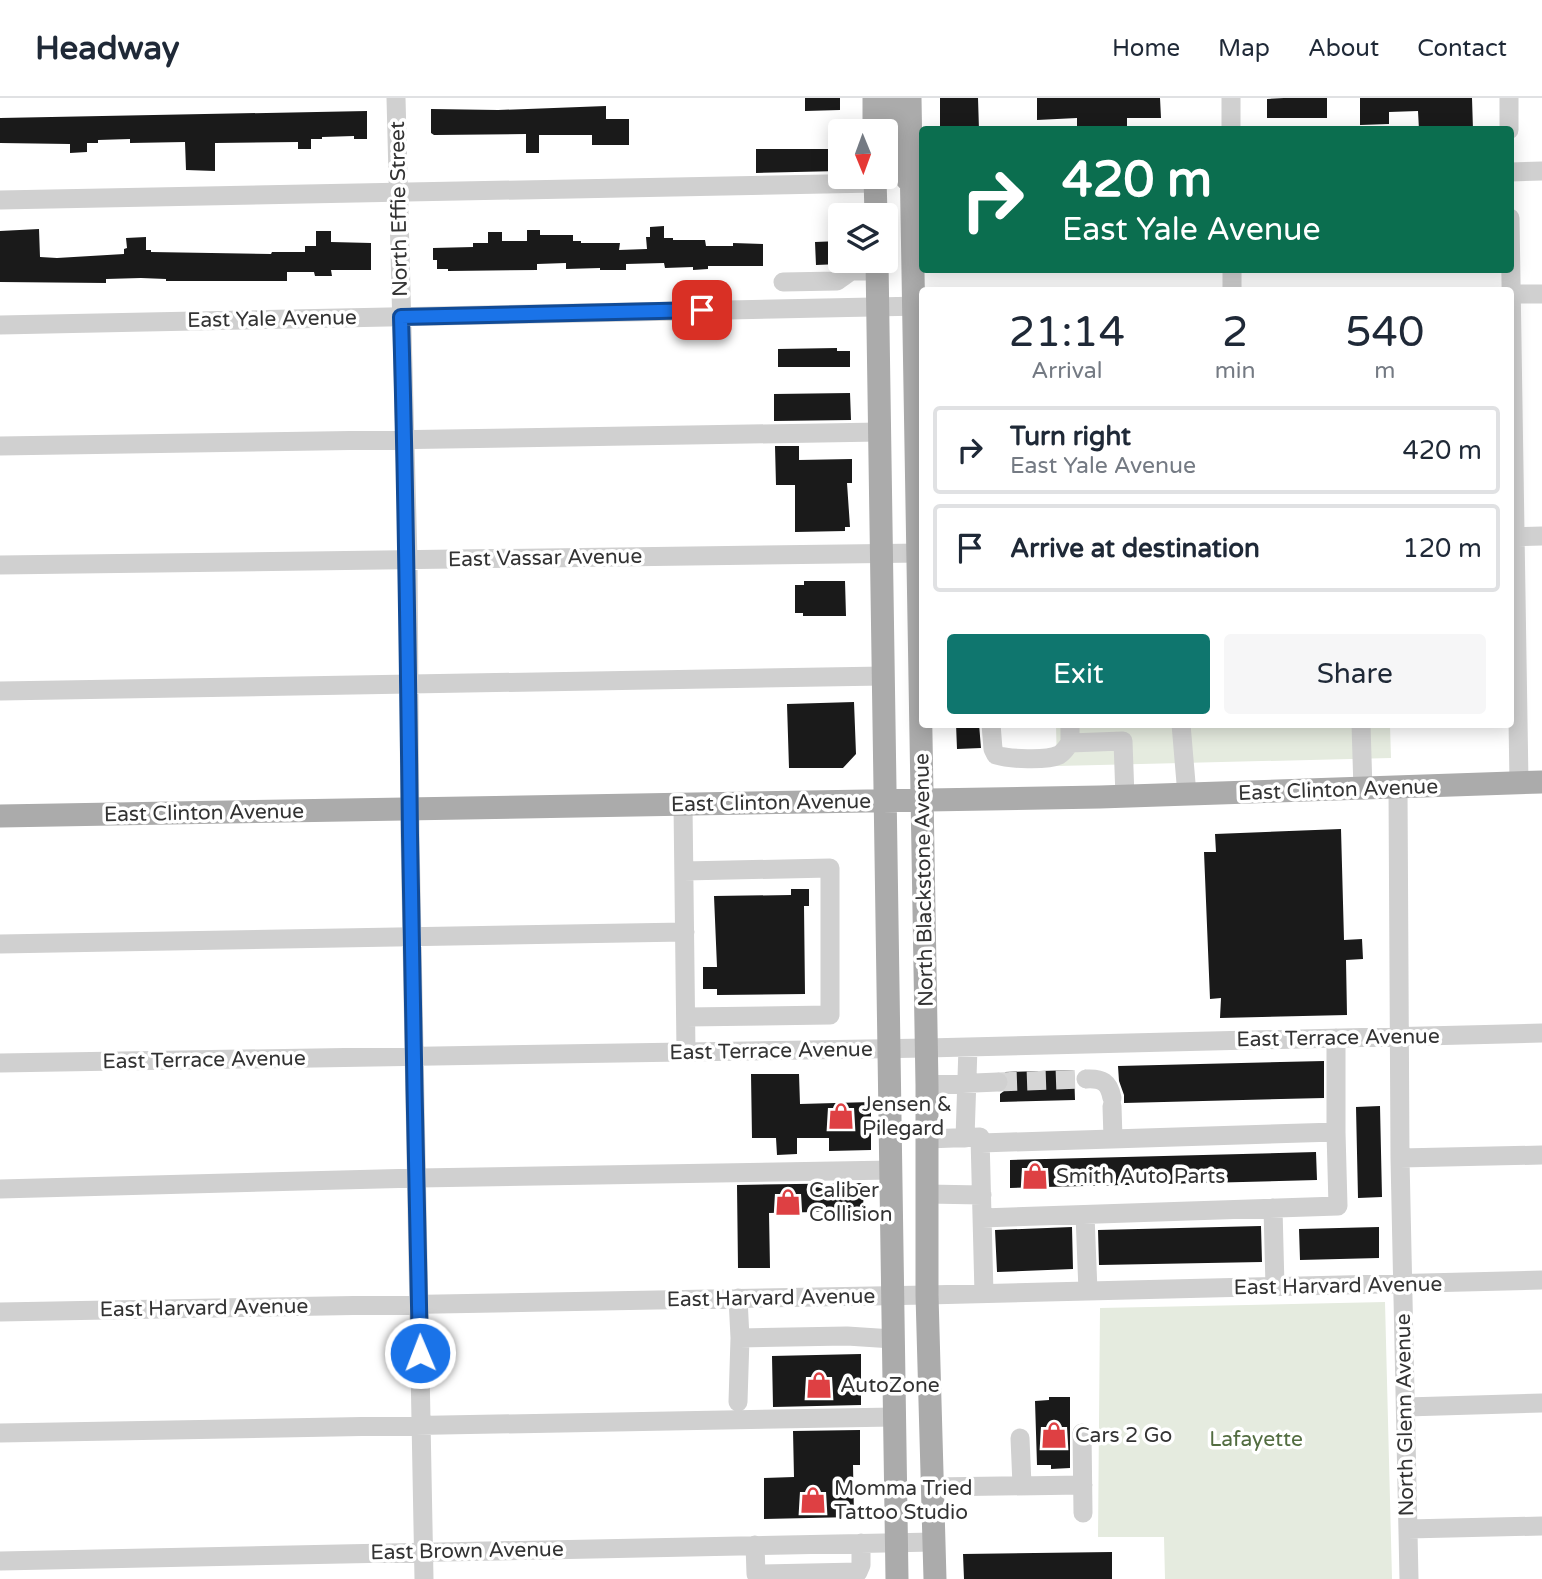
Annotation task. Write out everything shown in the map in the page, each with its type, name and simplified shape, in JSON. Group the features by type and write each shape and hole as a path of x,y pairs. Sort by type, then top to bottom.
{"main road":[{"path":"874,98 874,119"},
{"path":"891,98 897,167 912,185"},
{"name":"North Blackstone Avenue","path":"910,98 918,306 919,430"},
{"name":"North Blackstone Avenue","path":"877,273 897,1579"},
{"name":"North Blackstone Avenue","path":"921,728 928,1295 935,1579"},
{"name":"East Clinton Avenue","path":"0,816 1125,797 1530,783"}],"street":[{"name":"North Effie Street","path":"396,98 408,560 424,1579"},
{"path":"1231,98 1231,126"},
{"path":"1509,98 1509,126"},
{"path":"1514,172 1542,171"},
{"path":"0,200 828,181"},
{"path":"783,282 837,281 848,273"},
{"path":"1514,294 1542,293"},
{"name":"East Yale Avenue","path":"0,325 918,306"},
{"path":"0,446 880,432"},
{"path":"1514,537 1542,536"},
{"name":"East Vassar Avenue","path":"0,565 919,553"},
{"path":"1514,564 1530,783"},
{"path":"0,691 884,676"},
{"path":"991,728 993,749 996,755 1005,758 1053,757 1062,754 1070,734 1123,741 1125,797"},
{"path":"1181,728 1187,795"},
{"path":"1361,728 1363,790"},
{"name":"North Glenn Avenue","path":"1398,789 1400,1158 1409,1579"},
{"path":"683,805 686,1052"},
{"path":"684,871 830,868 830,1015 685,1017"},
{"path":"0,944 685,932"},
{"name":"East Terrace Avenue","path":"0,1063 891,1049 1542,1033"},
{"path":"982,1218 1338,1206 1335,1038"},
{"path":"968,1047 966,1082 982,1195 984,1294"},
{"path":"1086,1079 1097,1078 1110,1087 1113,1139"},
{"path":"927,1085 998,1082"},
{"path":"927,1139 1113,1139 1336,1132"},
{"path":"1400,1158 1542,1155"},
{"path":"0,1189 892,1170"},
{"path":"927,1194 982,1195"},
{"path":"1273,1208 1275,1287"},
{"path":"1085,1214 1088,1292"},
{"name":"East Harvard Avenue","path":"0,1312 1088,1292 1542,1280"},
{"path":"738,1298 738,1402"},
{"path":"740,1338 847,1336 893,1339"},
{"path":"1406,1407 1542,1403"},
{"path":"0,1433 894,1417"},
{"path":"1082,1433 1083,1513"},
{"path":"1020,1438 1022,1485"},
{"path":"932,1488 1083,1485"},
{"path":"1408,1530 1542,1526"},
{"name":"East Brown Avenue","path":"0,1561 934,1542"},
{"path":"755,1545 756,1576 858,1572 861,1565 861,1543"},
{"path":"802,1544 803,1574"}],"green space":[{"path":"1056,728 1390,728 1391,758 1057,766"},
{"name":"Lafayette","path":"1385,1302 1392,1579 1165,1579 1164,1537 1098,1537 1100,1308"}],"building":[{"path":"805,98 840,98 840,110 805,111"},
{"path":"940,98 978,98 979,126 940,126"},
{"path":"1037,98 1160,98 1161,118 1127,118 1127,126 1077,126 1077,118 1037,120"},
{"path":"1327,98 1327,118 1267,118 1267,99"},
{"path":"1360,98 1472,98 1473,126 1419,126 1418,111 1389,112 1389,124 1360,125"},
{"path":"606,106 606,119 629,119 629,145 592,145 592,135 539,135 539,153 526,153 526,134 431,133 431,109 498,110"},
{"path":"367,111 367,139 354,139 354,136 322,137 311,139 311,149 298,149 298,142 215,143 215,171 186,170 185,142 130,143 130,139 98,140 98,143 87,143 87,152 70,153 70,144 0,143 0,118"},
{"path":"756,149 828,149 828,171 756,173"},
{"path":"664,226 664,238 705,240 706,246 763,244 763,266 708,266 708,269 693,270 693,267 665,268 664,263 626,264 626,270 600,270 566,269 566,263 537,264 537,270 448,271 437,269 437,260 433,260 433,248 473,247 473,243 488,243 488,232 502,232 502,241 527,241 527,230 540,230 540,235 573,235 573,241 581,243 620,243 619,250 647,249 646,237 650,237 650,227"},
{"path":"39,229 40,257 57,258 124,254 124,249 127,248 126,238 146,237 146,250 151,252 305,252 305,246 316,246 316,231 331,231 331,242 371,243 371,270 331,270 332,276 315,276 314,272 287,272 287,281 166,281 141,278 106,279 106,283 0,282 0,231"},
{"path":"828,241 828,264 816,265 815,242"},
{"path":"837,348 837,351 850,351 850,367 778,367 778,349"},
{"path":"850,393 851,420 774,421 774,394"},
{"path":"775,446 799,446 799,460 852,459 852,483 847,483 850,527 845,527 845,531 795,532 795,485 776,485"},
{"path":"804,581 845,581 846,616 803,616 803,613 795,613 795,585 804,585"},
{"path":"854,702 856,754 843,768 789,768 787,704"},
{"path":"956,728 979,728 981,748 957,749"},
{"path":"1341,829 1344,940 1362,939 1363,959 1346,960 1347,1015 1220,1018 1221,998 1210,999 1204,852 1216,852 1215,834"},
{"path":"791,889 809,889 809,906 804,906 805,994 717,995 717,989 703,989 703,967 717,967 714,896 791,895"},
{"path":"1324,1061 1324,1098 1124,1103 1118,1066"},
{"path":"1074,1070 1075,1100 1000,1102 1000,1094 1008,1088 1010,1082 1005,1072"},
{"path":"751,1074 799,1074 800,1104 871,1102 871,1150 829,1151 829,1138 797,1138 797,1154 777,1155 776,1138 752,1138"},
{"path":"1380,1106 1382,1197 1358,1198 1356,1107"},
{"path":"1316,1152 1317,1180 1010,1188 1010,1160"},
{"path":"864,1183 863,1211 769,1213 770,1268 738,1268 737,1185"},
{"path":"1261,1226 1262,1262 1099,1265 1098,1230"},
{"path":"1072,1227 1073,1269 997,1272 995,1230"},
{"path":"1379,1227 1379,1258 1300,1260 1299,1229"},
{"path":"861,1354 861,1405 773,1407 772,1356"},
{"path":"1049,1397 1070,1397 1070,1468 1051,1469 1051,1465 1037,1465 1035,1401 1049,1400"},
{"path":"860,1430 860,1465 853,1465 854,1517 764,1519 764,1478 794,1477 793,1431"},
{"path":"1112,1552 1112,1579 964,1579 963,1554"}],"tunnel":[{"path":"998,1082 1086,1079"}],"place":[{"name":"Jensen & Pilegard","path":"841,1116"},
{"name":"Smith Auto Parts","path":"1035,1176"},
{"name":"Caliber Collision","path":"788,1202"},
{"name":"AutoZone","path":"819,1385"},
{"name":"Cars 2 Go","path":"1054,1435"},
{"name":"Momma Tried Tattoo Studio","path":"813,1500"}],"route":[{"path":"420,1353 410,836 408,560 401,317 702,310"}]}
